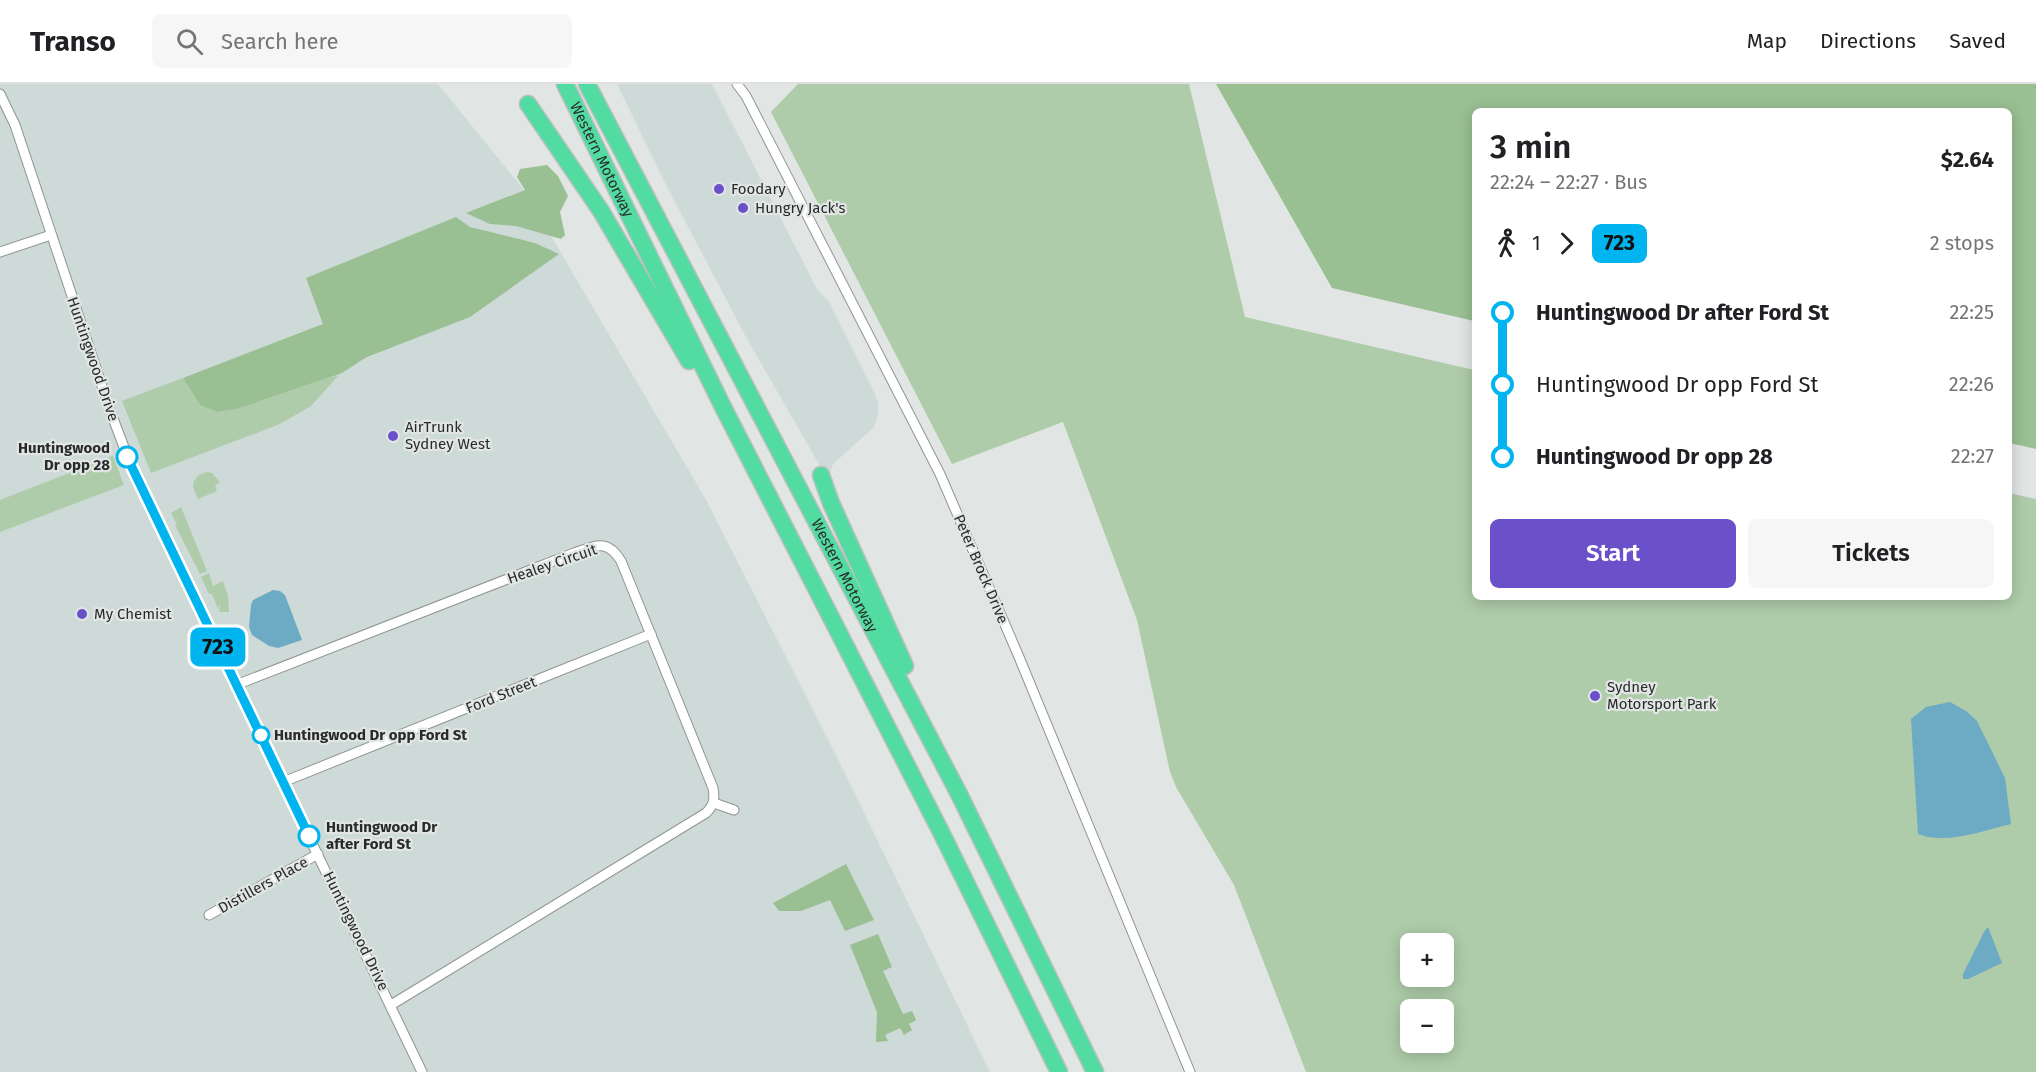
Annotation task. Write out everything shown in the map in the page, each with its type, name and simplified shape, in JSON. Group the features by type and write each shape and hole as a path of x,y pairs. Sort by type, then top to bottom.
{"highway":[{"name":"Western Motorway","path":"564,84 722,405 941,832 1059,1072"},
{"name":"Western Motorway","path":"587,84 959,794 1095,1072"},
{"path":"528,104 601,211 712,402 722,405"},
{"path":"821,474 888,631 929,715 959,794"}],"street":[{"name":"Peter Brock Drive","path":"737,84 752,105 940,474 1024,668 1190,1072"},
{"name":"Huntingwood Drive","path":"0,94 15,125 133,471 392,1005 422,1072"},
{"path":"0,252 51,235"},
{"name":"Healey Circuit","path":"236,685 566,556 599,546 608,546 615,550 621,561 713,788 714,802"},
{"name":"Ford Street","path":"283,782 651,634"},
{"path":"392,1005 706,813 714,802 734,810"},
{"name":"Distillers Place","path":"209,915 318,854"}],"shaded area":[{"path":"0,84 438,84 524,190 705,498 838,759 990,1072 0,1072"},
{"path":"617,84 712,84 818,291 828,300 874,392 878,403 878,416 873,428 833,464 828,480 746,337 664,181"}],"green space":[{"name":"Sydney Motorsport Park","path":"798,84 1189,84 1245,317 1472,370 1472,600 2012,600 2012,494 2036,499 2036,1072 1306,1072 1234,885 1176,787 1170,772 1137,620 1063,422 952,464 771,112"},
{"path":"1216,84 2036,84 2036,449 2012,444 2012,108 1472,108 1472,321 1332,288"},
{"path":"547,165 558,176 568,196 560,212 565,235 561,239 516,226 490,224 466,213 525,190 517,177 520,169"},
{"path":"456,217 470,227 535,243 559,254 470,317 367,357 340,374 237,409 217,412 200,405 183,378 323,324 306,278"},
{"path":"338,376 311,406 280,424 151,473 122,401 183,378 200,405 217,412 237,409"},
{"path":"113,456 124,485 0,532 0,500"},
{"path":"206,472 212,473 220,482 215,485 217,491 198,499 193,487 194,481"},
{"path":"181,507 207,571 200,574 171,513"},
{"path":"209,573 213,586 223,581 228,596 229,612 219,612 220,603 218,609 212,594 209,594 201,577"},
{"path":"846,864 874,920 845,931 830,900 801,911 779,911 773,903"},
{"path":"878,934 892,967 883,971 903,1014 912,1011 916,1020 909,1024 912,1030 904,1035 900,1028 885,1035 888,1041 876,1042 877,1012 850,945"}],"water":[{"path":"273,590 285,595 302,640 278,648 269,646 252,635 249,627 253,600"},
{"path":"1950,702 1966,711 1977,721 2005,778 2011,824 1952,838 1929,837 1918,834 1911,719 1926,707"},
{"path":"1988,927 2002,963 1968,979 1963,979 1963,974"}],"bus line":[{"name":"723","path":"127,457 309,836"}],"place":[{"name":"Foodary","path":"719,189"},
{"name":"Hungry Jack's","path":"743,208"},
{"name":"AirTrunk Sydney West","path":"393,436"},
{"name":"Huntingwood Dr opp 28","path":"127,457"},
{"name":"My Chemist","path":"82,614"},
{"name":"Sydney Motorsport Park","path":"1595,696"},
{"name":"Huntingwood Dr opp Ford St","path":"261,735"},
{"name":"Huntingwood Dr after Ford St","path":"309,836"}]}
